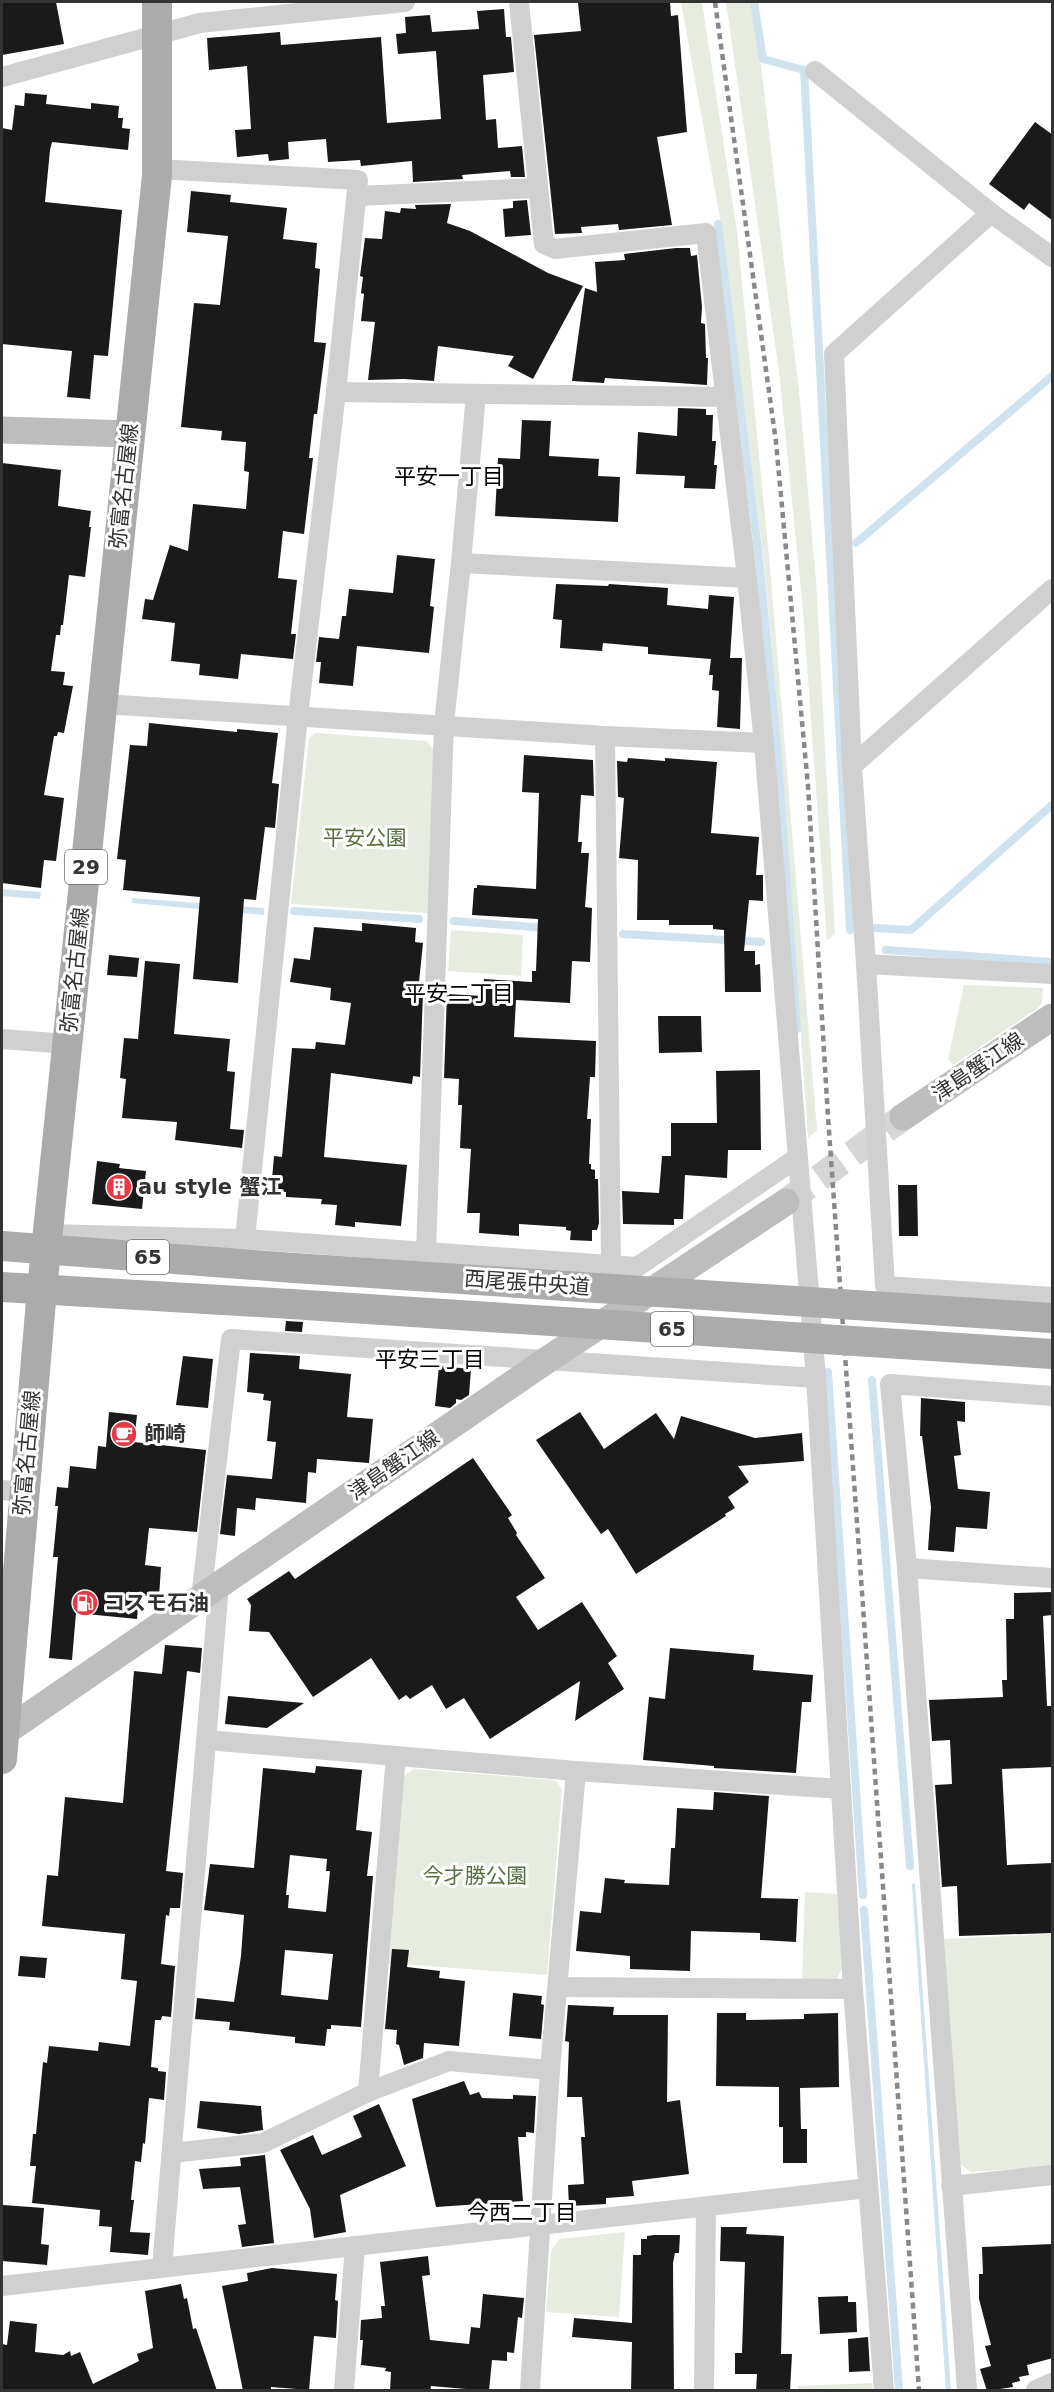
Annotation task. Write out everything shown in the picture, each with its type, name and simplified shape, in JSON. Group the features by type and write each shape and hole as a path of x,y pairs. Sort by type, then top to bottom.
{"main road":[{"name":"弥富名古屋線","path":"2,1742 13,1491 42,1289 157,169 159,33 157,2"},
{"path":"2,430 129,434"},
{"name":"津島蟹江線","path":"903,1118 1053,1017"},
{"name":"津島蟹江線","path":"2,1742 210,1592 548,1360 786,1202"},
{"name":"西尾張中央道","path":"2,1246 47,1241 294,1268 1053,1318"},
{"name":"西尾張中央道","path":"2,1287 1053,1354"}],"street":[{"path":"2,77 200,23 405,2"},
{"path":"519,2 544,244 555,249 706,233 764,743 816,1378 853,1989 884,2391"},
{"path":"815,71 992,213 1053,257"},
{"path":"157,169 358,180 298,716 245,1239"},
{"path":"357,196 538,188"},
{"path":"992,213 834,354 852,766 885,1286 1053,1297"},
{"path":"336,392 726,397"},
{"path":"426,1252 444,724 476,394"},
{"path":"461,563 747,578"},
{"path":"852,766 1053,589"},
{"path":"103,704 605,736 764,743"},
{"path":"605,736 611,1265"},
{"path":"866,964 1053,974"},
{"path":"2,1039 68,1044"},
{"path":"47,1241 245,1239 636,1267 797,1158"},
{"path":"162,2267 206,1740 210,1592 231,1339 816,1378"},
{"path":"967,2391 907,1568 890,1384 1053,1396"},
{"path":"907,1568 1053,1578"},
{"path":"206,1740 576,1771 842,1789"},
{"path":"368,2092 396,1756"},
{"path":"530,2391 550,2070 576,1771"},
{"path":"558,1987 853,1989"},
{"path":"172,2153 263,2143 368,2092 449,2061 550,2070"},
{"path":"951,2186 1053,2175"},
{"path":"2,2286 868,2188"},
{"path":"704,2391 706,2207"},
{"path":"344,2391 355,2246"},
{"path":"1036,2391 1053,2383"}],"green space":[{"path":"681,2 702,2 737,232 770,567 817,1130 808,1138 781,749 764,562 721,224"},
{"path":"726,2 751,2 761,64 800,401 816,581 835,934 827,941 803,610 779,371"},
{"name":"平安公園","path":"315,733 427,741 434,751 429,913 291,904 309,738"},
{"path":"451,930 523,935 521,976 448,971"},
{"path":"964,985 1043,988 1042,1002 1038,1008 953,1065 948,1059"},
{"name":"今才勝公園","path":"414,1769 555,1780 562,1789 547,1975 389,1963 404,1776"},
{"path":"805,1892 838,1894 842,1967 837,1980 802,1980"},
{"path":"1052,1934 1052,2167 971,2172 959,2163 944,1939"},
{"path":"625,2232 619,2317 546,2312 551,2251 559,2239"},
{"path":"873,2383 873,2390 798,2390 798,2386"}],"water":[{"path":"2,889 41,892 40,899 2,896"},
{"path":"132,898 264,908 264,915 132,903"},
{"path":"915,1883 951,2390 946,2390 912,1884"}],"building":[{"path":"2,2 56,2 64,44 2,55"},
{"path":"670,2 671,16 678,15 687,132 657,137 672,225 619,230 618,224 581,227 582,233 555,234 534,35 581,31 578,3"},
{"path":"504,9 506,37 511,37 514,72 483,75 486,120 496,119 498,148 522,146 525,177 511,177 510,171 462,175 463,179 413,182 412,161 361,166 360,160 328,162 326,139 288,142 289,159 269,161 268,154 237,157 235,130 251,129 247,66 209,70 207,38 280,32 281,45 381,37 387,123 441,119 436,51 398,54 396,34 406,33 405,17 430,15 432,32 479,29 477,11"},
{"path":"25,93 47,95 46,104 91,109 91,103 119,106 118,118 123,118 122,128 130,129 128,150 52,142 50,150 45,202 122,210 108,356 94,355 90,399 67,397 72,351 2,344 2,128 12,130 15,105 24,106"},
{"path":"1035,122 1053,135 1053,221 1029,203 1024,210 989,184"},
{"path":"191,191 231,195 230,202 287,208 283,239 317,243 315,268 320,269 314,342 326,343 317,414 314,414 309,458 313,458 304,534 283,531 278,578 297,580 291,634 296,634 293,659 241,654 238,679 199,675 200,664 171,661 175,623 142,619 145,599 153,600 170,545 188,551 193,504 246,509 249,472 244,471 246,442 221,440 222,431 181,427 194,303 220,305 228,236 187,232"},
{"path":"527,200 531,235 505,237 503,209 513,208 513,201"},
{"path":"451,204 447,223 470,231 548,273 583,286 533,379 508,366 514,356 438,346 434,381 368,380 375,322 361,321 364,294 361,293 363,277 360,276 365,238 382,239 385,211 400,213 401,208 416,209 415,205"},
{"path":"690,248 691,256 697,255 702,307 701,323 705,324 706,358 708,358 707,385 605,378 604,383 572,381 585,288 597,292 595,262 625,260 624,254"},
{"path":"678,408 706,409 706,415 713,415 712,441 716,441 714,465 717,465 715,489 684,488 685,476 636,474 638,432 677,436"},
{"path":"522,420 551,421 549,456 599,459 598,476 620,477 618,522 495,516 498,458 520,459"},
{"path":"2,463 61,470 58,506 91,511 85,577 69,575 63,625 61,625 60,635 56,635 51,671 65,672 63,685 73,686 64,733 58,732 57,736 54,736 44,795 64,798 56,861 44,860 41,888 2,883"},
{"path":"397,555 435,559 430,606 434,607 429,653 357,646 353,686 319,683 321,662 316,662 319,637 339,639 342,616 346,616 349,589 393,593"},
{"path":"556,584 608,586 609,584 668,588 667,605 708,609 709,595 734,597 730,658 742,658 740,729 717,727 719,691 712,690 713,675 709,675 711,659 648,654 648,647 603,643 602,651 560,648 562,620 553,619"},
{"path":"149,723 237,732 237,729 278,733 272,783 279,784 275,828 265,827 256,900 244,899 238,983 193,979 200,897 123,890 126,860 117,859 130,745 147,746"},
{"path":"524,755 593,760 594,796 581,795 578,842 582,842 581,853 589,853 585,907 592,908 590,962 572,961 570,1003 516,1000 514,1037 596,1041 595,1077 590,1077 587,1119 591,1119 589,1164 591,1164 591,1169 595,1170 595,1179 598,1179 599,1223 597,1230 592,1230 592,1241 570,1240 571,1231 566,1230 566,1227 519,1224 519,1236 479,1233 480,1213 467,1213 471,1149 460,1148 462,1105 458,1105 459,1079 444,1078 447,994 483,996 484,979 532,982 532,971 536,971 538,919 472,915 474,888 477,888 477,885 536,889 539,793 522,792"},
{"path":"628,758 717,762 711,833 759,837 756,875 763,875 763,901 749,900 744,951 755,951 755,965 760,964 761,992 725,992 724,930 713,929 713,925 669,925 669,920 637,920 638,860 619,858 624,798 618,797 617,761 627,762"},
{"path":"362,923 416,928 415,942 423,943 418,992 423,992 420,1077 413,1076 412,1084 331,1073 324,1157 407,1165 401,1226 355,1222 355,1227 335,1225 337,1205 321,1204 322,1199 286,1197 286,1192 271,1191 274,1156 282,1157 292,1048 315,1049 316,1042 345,1045 351,1003 330,1000 331,988 290,982 294,958 310,960 314,927 362,931"},
{"path":"109,955 139,958 137,977 107,975"},
{"path":"145,961 180,964 174,1034 230,1039 227,1071 235,1072 230,1129 244,1130 242,1148 175,1140 177,1122 122,1118 126,1079 120,1078 124,1038 138,1039"},
{"path":"658,1016 701,1016 702,1052 659,1053"},
{"path":"760,1070 761,1150 728,1150 727,1178 685,1175 683,1219 674,1219 674,1225 623,1224 622,1191 659,1193 662,1156 671,1156 671,1123 717,1123 716,1071"},
{"name":"au style 蟹江","path":"97,1161 120,1164 119,1168 146,1171 142,1209 92,1204"},
{"path":"898,1185 917,1185 918,1236 899,1236"},
{"path":"286,1321 303,1322 302,1332 285,1331"},
{"path":"250,1353 300,1356 299,1369 351,1374 347,1417 373,1419 369,1463 317,1459 316,1473 308,1472 306,1503 256,1498 255,1510 237,1508 235,1536 220,1534 227,1475 272,1479 276,1442 267,1441 271,1401 263,1400 264,1394 247,1392"},
{"path":"183,1356 213,1359 208,1408 176,1405"},
{"path":"439,1366 471,1369 469,1395 461,1400 456,1399 456,1403 450,1408 435,1406"},
{"path":"921,1398 965,1402 965,1422 957,1421 961,1455 954,1456 958,1489 990,1492 987,1529 956,1527 954,1552 928,1550 931,1507 922,1436 920,1436"},
{"path":"109,1412 137,1415 134,1442 206,1450 197,1532 149,1528 145,1565 161,1567 159,1597 139,1595 137,1619 76,1613 72,1660 49,1658 58,1557 53,1557 58,1506 55,1506 57,1487 68,1488 70,1466 96,1469 98,1446 106,1447"},
{"path":"580,1412 604,1449 656,1413 674,1439 681,1416 755,1438 802,1433 804,1461 738,1466 749,1482 728,1497 735,1508 636,1574 608,1529 601,1534 536,1440"},
{"path":"473,1458 512,1515 508,1518 516,1535 545,1578 516,1597 538,1630 582,1602 617,1656 608,1663 624,1689 575,1721 580,1681 490,1739 464,1698 446,1709 432,1685 410,1699 406,1695 399,1700 371,1658 313,1697 269,1632 249,1631 251,1605 247,1599 289,1571 295,1579"},
{"path":"1052,1592 1052,1615 1043,1616 1047,1706 1053,1706 1053,1767 1002,1769 1007,1865 1053,1863 1053,1933 959,1936 957,1886 942,1887 935,1785 952,1784 950,1740 932,1741 929,1700 1003,1697 1002,1680 1007,1680 1006,1619 1014,1619 1014,1593"},
{"path":"165,1645 202,1648 200,1673 187,1671 166,1871 183,1873 180,1908 170,1908 169,1916 166,1915 161,1964 175,1966 171,2017 162,2016 161,2020 155,2020 151,2067 166,2072 164,2100 149,2098 145,2144 143,2143 141,2162 135,2161 131,2200 134,2200 130,2232 150,2233 148,2255 110,2252 112,2227 99,2226 100,2210 32,2203 36,2166 30,2166 33,2134 36,2134 43,2062 47,2063 49,2046 98,2051 99,2042 130,2046 137,1981 121,1979 125,1934 42,1926 47,1875 58,1876 65,1797 123,1803 134,1671 162,1674"},
{"path":"670,1648 754,1655 753,1670 813,1675 811,1702 802,1702 796,1773 714,1768 714,1766 643,1760 649,1697 665,1699"},
{"path":"228,1696 304,1703 267,1728 225,1724"},
{"path":"316,1766 362,1770 356,1830 372,1832 367,1876 373,1876 361,2027 331,2025 331,2029 327,2029 325,2046 295,2043 295,2037 229,2030 230,2022 195,2019 197,1998 234,2002 241,1956 244,1915 204,1910 210,1864 254,1868 263,1768 315,1773","holes":["290,1855 327,1859 326,1871 330,1871 326,1912 288,1908 289,1895 286,1895","285,1950 333,1954 328,2000 281,1995"]},
{"path":"714,1792 769,1796 761,1898 798,1899 796,1942 760,1940 760,1933 691,1931 690,1971 630,1969 630,1956 576,1951 580,1911 601,1913 605,1878 625,1880 624,1883 669,1885 671,1848 675,1848 677,1808 713,1810"},
{"path":"392,1949 409,1950 407,1967 440,1971 439,1978 465,1981 459,2046 424,2043 423,2058 404,2065 399,2045 396,2044 397,2030 385,2029"},
{"path":"20,1956 47,1958 45,1978 18,1976"},
{"path":"513,1993 542,1996 541,2004 544,2005 541,2039 509,2036"},
{"path":"568,2005 614,2007 613,2015 668,2015 667,2102 680,2100 689,2174 632,2181 634,2196 606,2198 606,2204 569,2206 568,2185 584,2184 581,2137 585,2137 582,2097 567,2097 569,2042 565,2041"},
{"path":"717,2013 746,2013 746,2020 804,2019 804,2014 838,2013 839,2087 800,2088 801,2129 807,2129 807,2163 783,2163 783,2127 779,2127 779,2087 716,2086"},
{"path":"464,2081 470,2095 479,2092 482,2098 513,2099 513,2095 536,2096 534,2133 526,2132 526,2137 518,2137 523,2201 436,2207 412,2099"},
{"path":"200,2101 261,2106 263,2130 239,2134 197,2128"},
{"path":"379,2104 406,2166 340,2195 346,2232 314,2238 310,2209 280,2150 313,2135 322,2155 362,2137 353,2116"},
{"path":"265,2155 274,2243 242,2247 238,2225 246,2224 240,2187 203,2189 199,2169 241,2166 240,2158"},
{"path":"3,2205 44,2208 41,2244 49,2245 47,2265 2,2261"},
{"path":"721,2227 747,2227 746,2234 784,2236 781,2354 792,2354 790,2391 756,2391 757,2374 735,2374 735,2353 742,2353 745,2262 720,2261"},
{"path":"654,2235 680,2235 679,2253 675,2253 673,2263 674,2391 631,2391 632,2342 572,2337 574,2318 632,2323 633,2255 641,2255 641,2239"},
{"path":"1053,2244 1053,2358 1027,2365 1029,2375 1019,2377 1020,2381 1012,2383 1013,2387 987,2391 980,2369 991,2366 985,2346 991,2345 979,2299 979,2274 983,2274 982,2247"},
{"path":"428,2256 430,2275 422,2276 430,2340 469,2344 471,2327 480,2328 483,2294 524,2298 522,2318 518,2317 514,2353 507,2352 507,2361 492,2360 489,2391 431,2386 430,2391 390,2391 391,2372 385,2371 386,2368 361,2365 363,2340 360,2340 361,2320 382,2318 381,2306 385,2306 380,2262"},
{"path":"272,2268 337,2274 336,2338 314,2336 309,2390 271,2387 271,2391 243,2391 222,2286 248,2281 247,2273"},
{"path":"181,2284 184,2299 187,2298 193,2329 196,2328 217,2391 2,2391 2,2344 7,2345 10,2321 37,2324 35,2352 63,2355 70,2351 71,2356 80,2352 93,2384 139,2361 137,2354 153,2348 145,2291"},
{"path":"848,2296 848,2302 856,2302 857,2332 820,2334 818,2297"},
{"path":"868,2337 870,2371 849,2372 848,2339"}],"waterway":[{"path":"754,2 763,59 804,70 850,930"},
{"path":"718,224 759,558 777,745 797,1029"},
{"path":"856,543 1052,376"},
{"path":"876,928 911,930 1052,805"},
{"path":"294,911 419,919"},
{"path":"454,921 546,928"},
{"path":"623,934 761,942"},
{"path":"886,950 1052,962"},
{"path":"828,1372 863,1895"},
{"path":"872,1380 910,1866"},
{"path":"864,1910 899,2390"}],"tunnel":[{"path":"786,1202 903,1117"}],"railway":[{"path":"715,2 776,442 808,786 828,1117 919,2390"}],"place":[{"name":"au style 蟹江","path":"119,1187"},
{"name":"師崎","path":"124,1434"},
{"name":"コスモ石油","path":"85,1603"}],"district":[{"name":"平安一丁目","path":"449,476"},
{"name":"平安二丁目","path":"459,993"},
{"name":"平安三丁目","path":"430,1359"},
{"name":"今西二丁目","path":"522,2212"}]}
